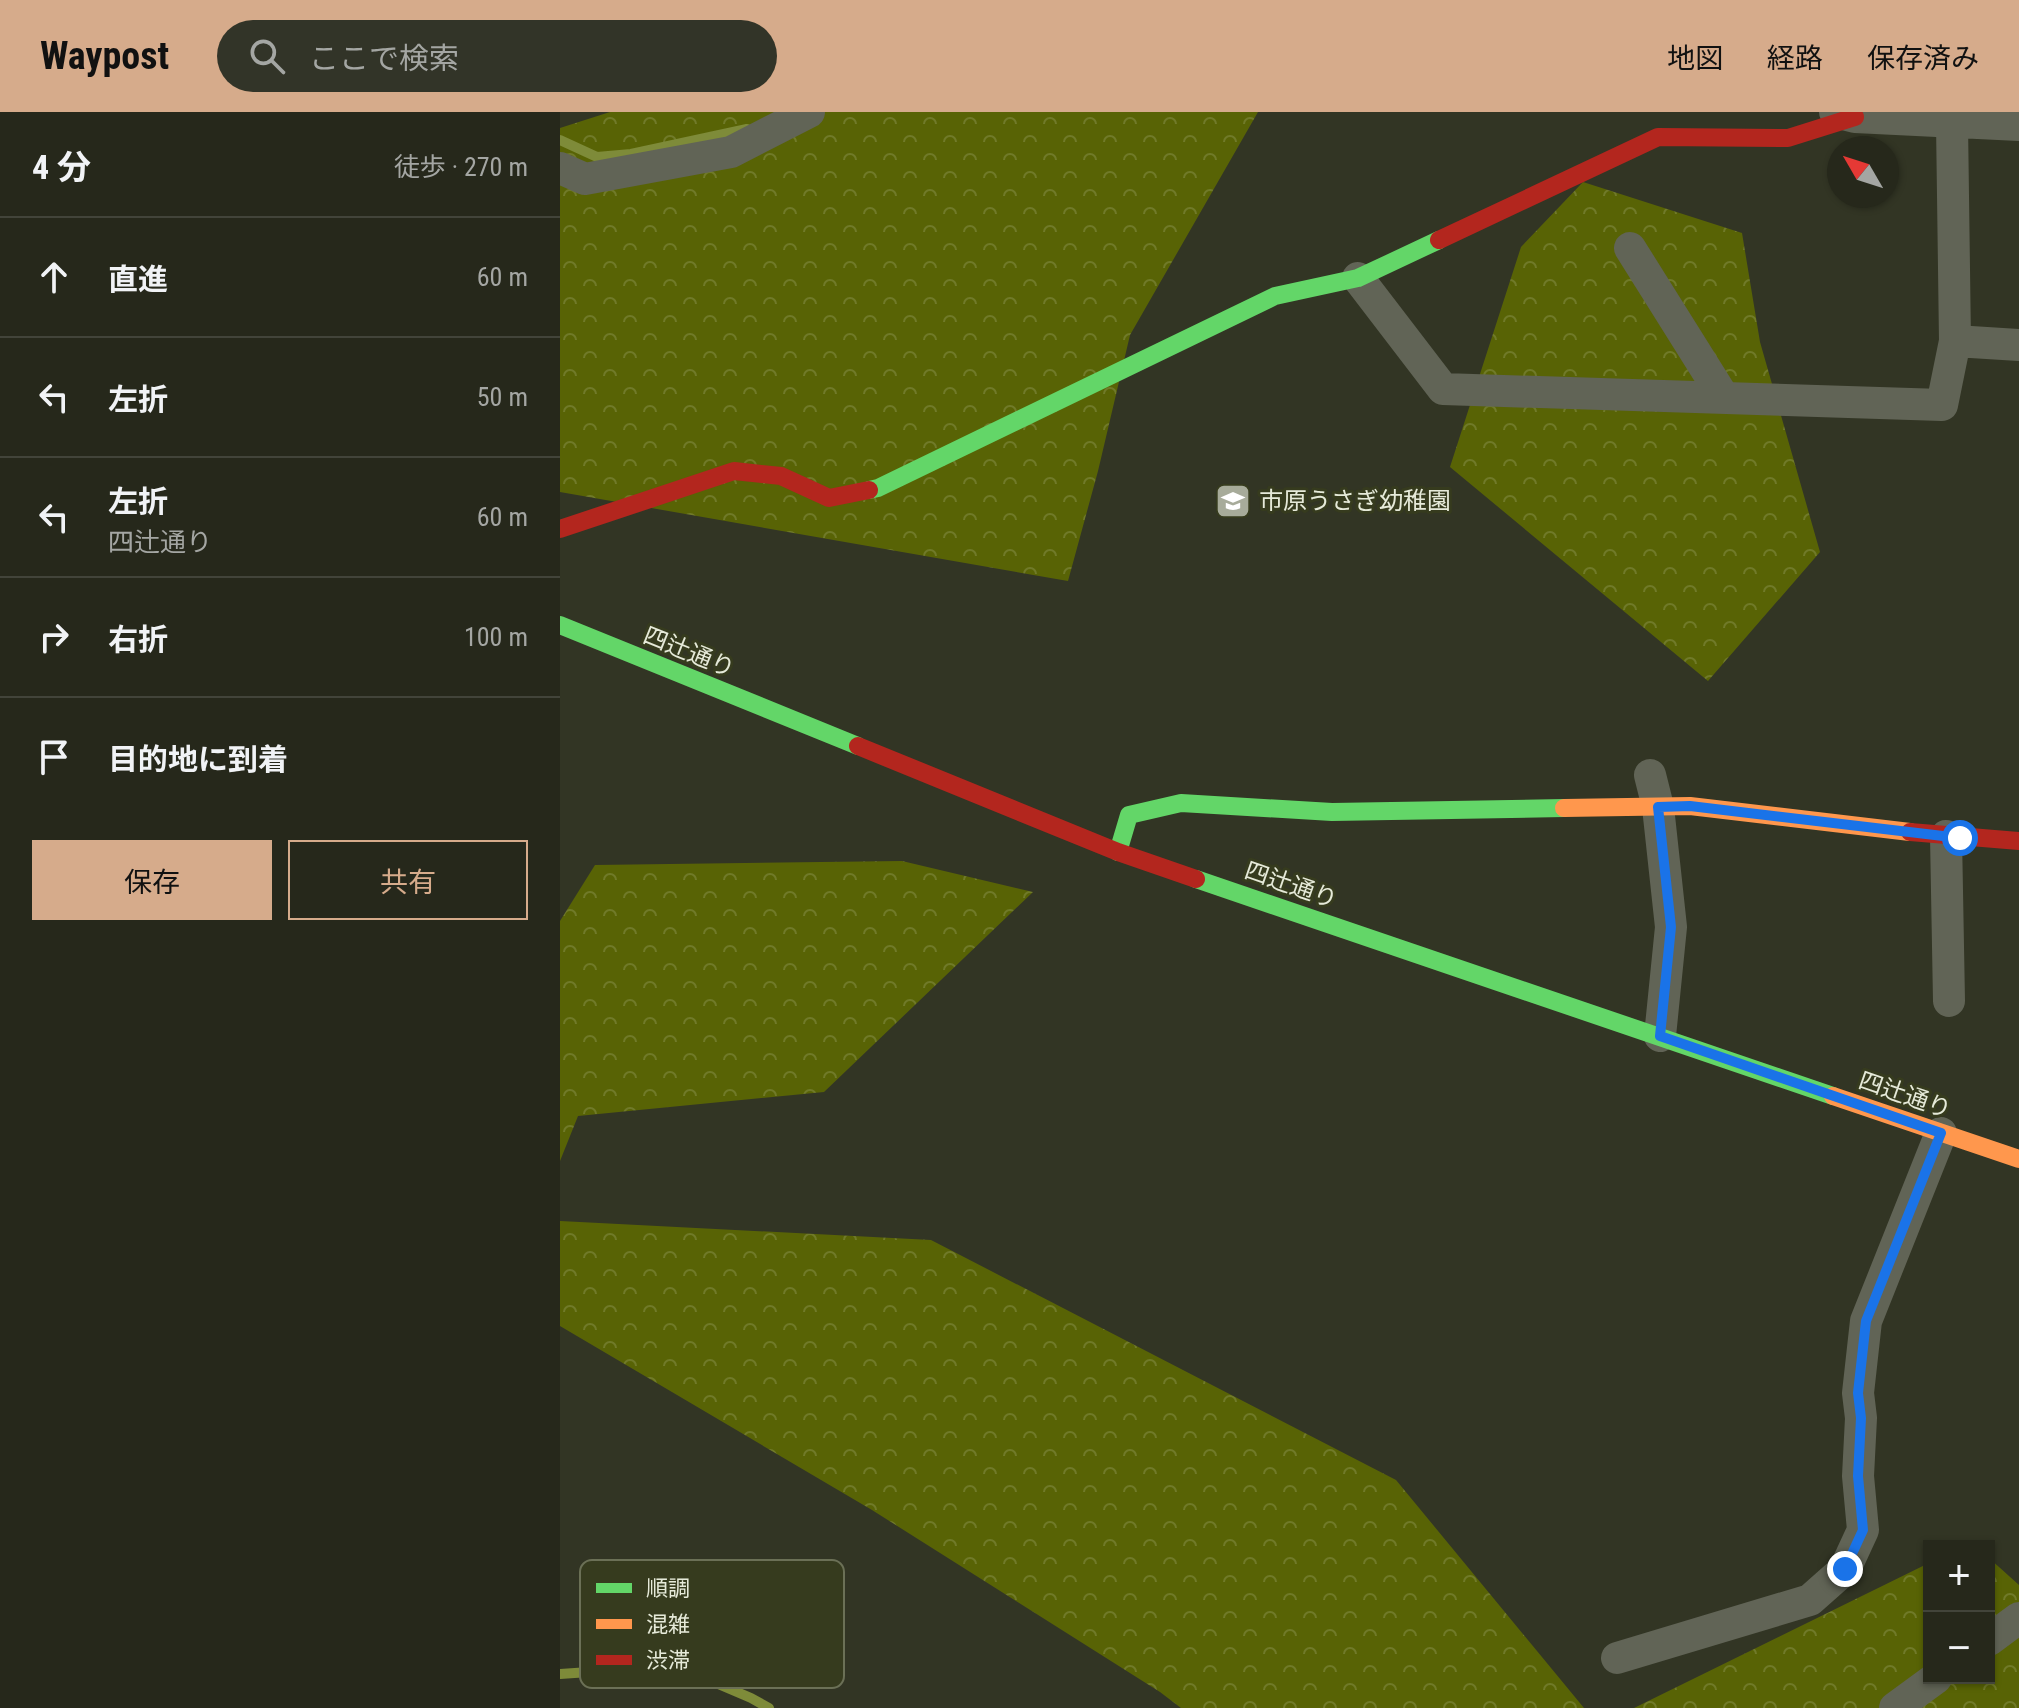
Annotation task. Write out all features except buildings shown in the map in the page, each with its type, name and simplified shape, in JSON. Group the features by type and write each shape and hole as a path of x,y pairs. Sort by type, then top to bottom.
{"street":[{"path":"560,168 585,179 731,152 809,112"},
{"path":"560,529 734,471 781,476 829,498 878,488 1275,296 1358,278 1658,137 1788,138 1844,115 2019,125"},
{"path":"1358,278 1443,389 1942,405 1955,341 1952,123"},
{"path":"1630,248 1724,398"},
{"path":"1955,341 2019,345"},
{"name":"四辻通り","path":"560,625 1118,852 2019,1159"},
{"path":"1650,775 1658,807 1671,927 1660,1036"},
{"path":"1118,852 1129,815 1181,803 1332,812 1690,806 1946,836 2019,841"},
{"path":"1946,836 1949,1001"},
{"path":"1617,1658 1810,1600 1845,1569 1863,1530 1858,1476 1861,1418 1858,1393 1866,1321 1941,1133"},
{"path":"1995,1636 2019,1618"},
{"path":"1895,1708 1928,1684"}],"green space":[{"path":"610,112 1258,112 1130,335 1068,581 560,492 560,128"},
{"path":"1583,182 1742,233 1760,342 1820,552 1708,681 1450,467 1521,247"},
{"path":"902,861 1033,892 824,1092 578,1116 560,1161 560,921 595,865"},
{"path":"560,1221 931,1240 1396,1480 1584,1708 1181,1708 872,1510 560,1326"},
{"path":"1995,1563 2019,1585 2019,1708 1634,1708 1923,1566 1923,1684 1995,1684"}],"waterway":[{"path":"560,140 597,157 631,154 747,129"},
{"path":"560,1674 580,1673"},
{"path":"728,1688 769,1708"}],"traffic: fast":[{"path":"869,490 1275,296 1358,278 1439,240"},
{"path":"560,625 858,746"},
{"path":"1118,852 1129,815 1181,803 1332,812 1564,808"},
{"path":"1196,879 1833,1096"}],"traffic: slow":[{"path":"1564,808 1690,806 1910,832"},
{"path":"1833,1096 2019,1159"}],"traffic: jam":[{"path":"1439,240 1658,137 1788,138 1855,117"},
{"path":"560,529 734,471 781,476 829,498 869,490"},
{"path":"858,746 1118,852 1196,879"},
{"path":"1910,832 2019,841"}],"place":[{"name":"市原うさぎ幼稚園","path":"1233,501"}],"route":[{"path":"1845,1569 1863,1530 1858,1476 1861,1418 1858,1393 1866,1321 1941,1133 1660,1036 1671,927 1658,807 1690,806 1960,838"}]}
